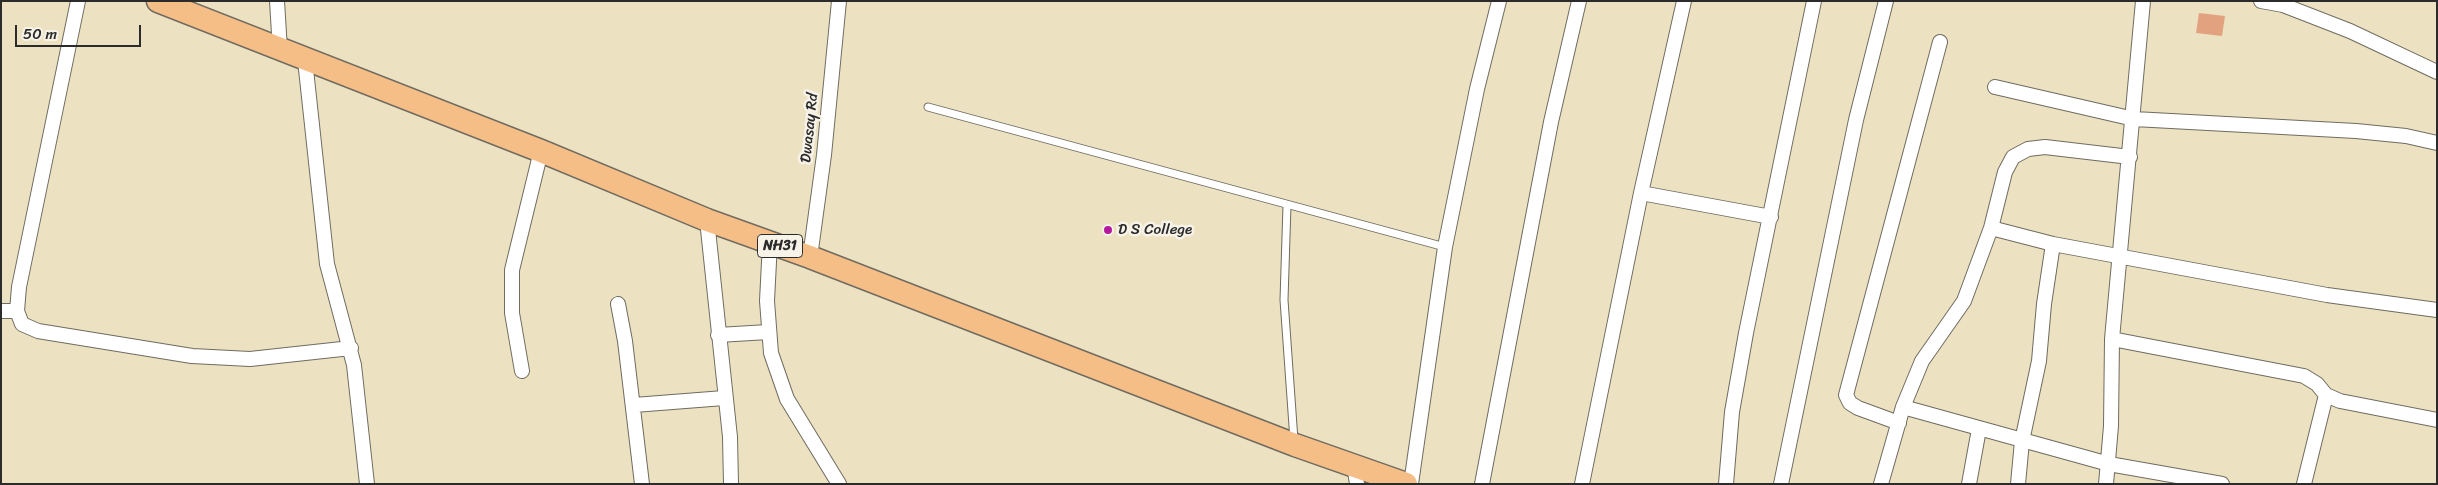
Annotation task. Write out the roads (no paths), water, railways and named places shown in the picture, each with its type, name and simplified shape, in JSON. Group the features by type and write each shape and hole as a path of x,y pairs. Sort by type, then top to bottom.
{"highway":[{"name":"NH31","path":"158,1 541,151 707,220 810,257 1295,445 1356,474 1406,484"}],"street":[{"path":"78,1 19,287 17,311 22,324 38,331 192,356 250,359 351,348"},
{"path":"277,1 280,50"},
{"name":"Dwasay Rd","path":"810,257 824,155 840,1"},
{"path":"1411,484 1445,247 1477,89 1499,1"},
{"path":"1482,484 1551,122 1579,1"},
{"path":"1582,484 1641,192 1684,1"},
{"path":"1726,484 1732,412 1814,1"},
{"path":"1782,484 1856,120 1886,1"},
{"path":"2106,484 2109,464 2112,339 2134,120 2143,1"},
{"path":"2261,1 2283,6 2350,31 2437,72"},
{"path":"1899,423 1858,408 1850,402 1846,395 1940,42"},
{"path":"306,60 327,264 351,348 367,484"},
{"path":"1995,87 2134,120 2356,131 2406,136 2437,143"},
{"path":"1881,484 1903,408 1922,362 1964,301 1991,228 2005,172 2013,157 2028,149 2044,147 2130,157"},
{"path":"522,370 512,312 512,270 541,151"},
{"path":"1641,192 1771,217"},
{"path":"707,220 724,398 730,437 731,484"},
{"path":"1991,228 2053,244 2327,295 2437,310"},
{"path":"770,242 768,332 771,353 787,399 839,484"},
{"path":"2018,484 2022,441 2039,361 2042,320 2053,244"},
{"path":"618,304 634,405 642,484"},
{"path":"1,311 17,311"},
{"path":"718,335 768,332"},
{"path":"2112,339 2304,376 2317,384 2326,395 2340,401 2437,420"},
{"path":"2304,484 2326,395"},
{"path":"634,405 724,398"},
{"path":"1903,408 2109,464 2222,484"},
{"path":"1969,484 1979,429"}],"lane":[{"path":"928,107 1445,247"},
{"path":"1287,205 1284,300 1295,445"}],"place":[{"name":"D S College","path":"1108,230"}]}
